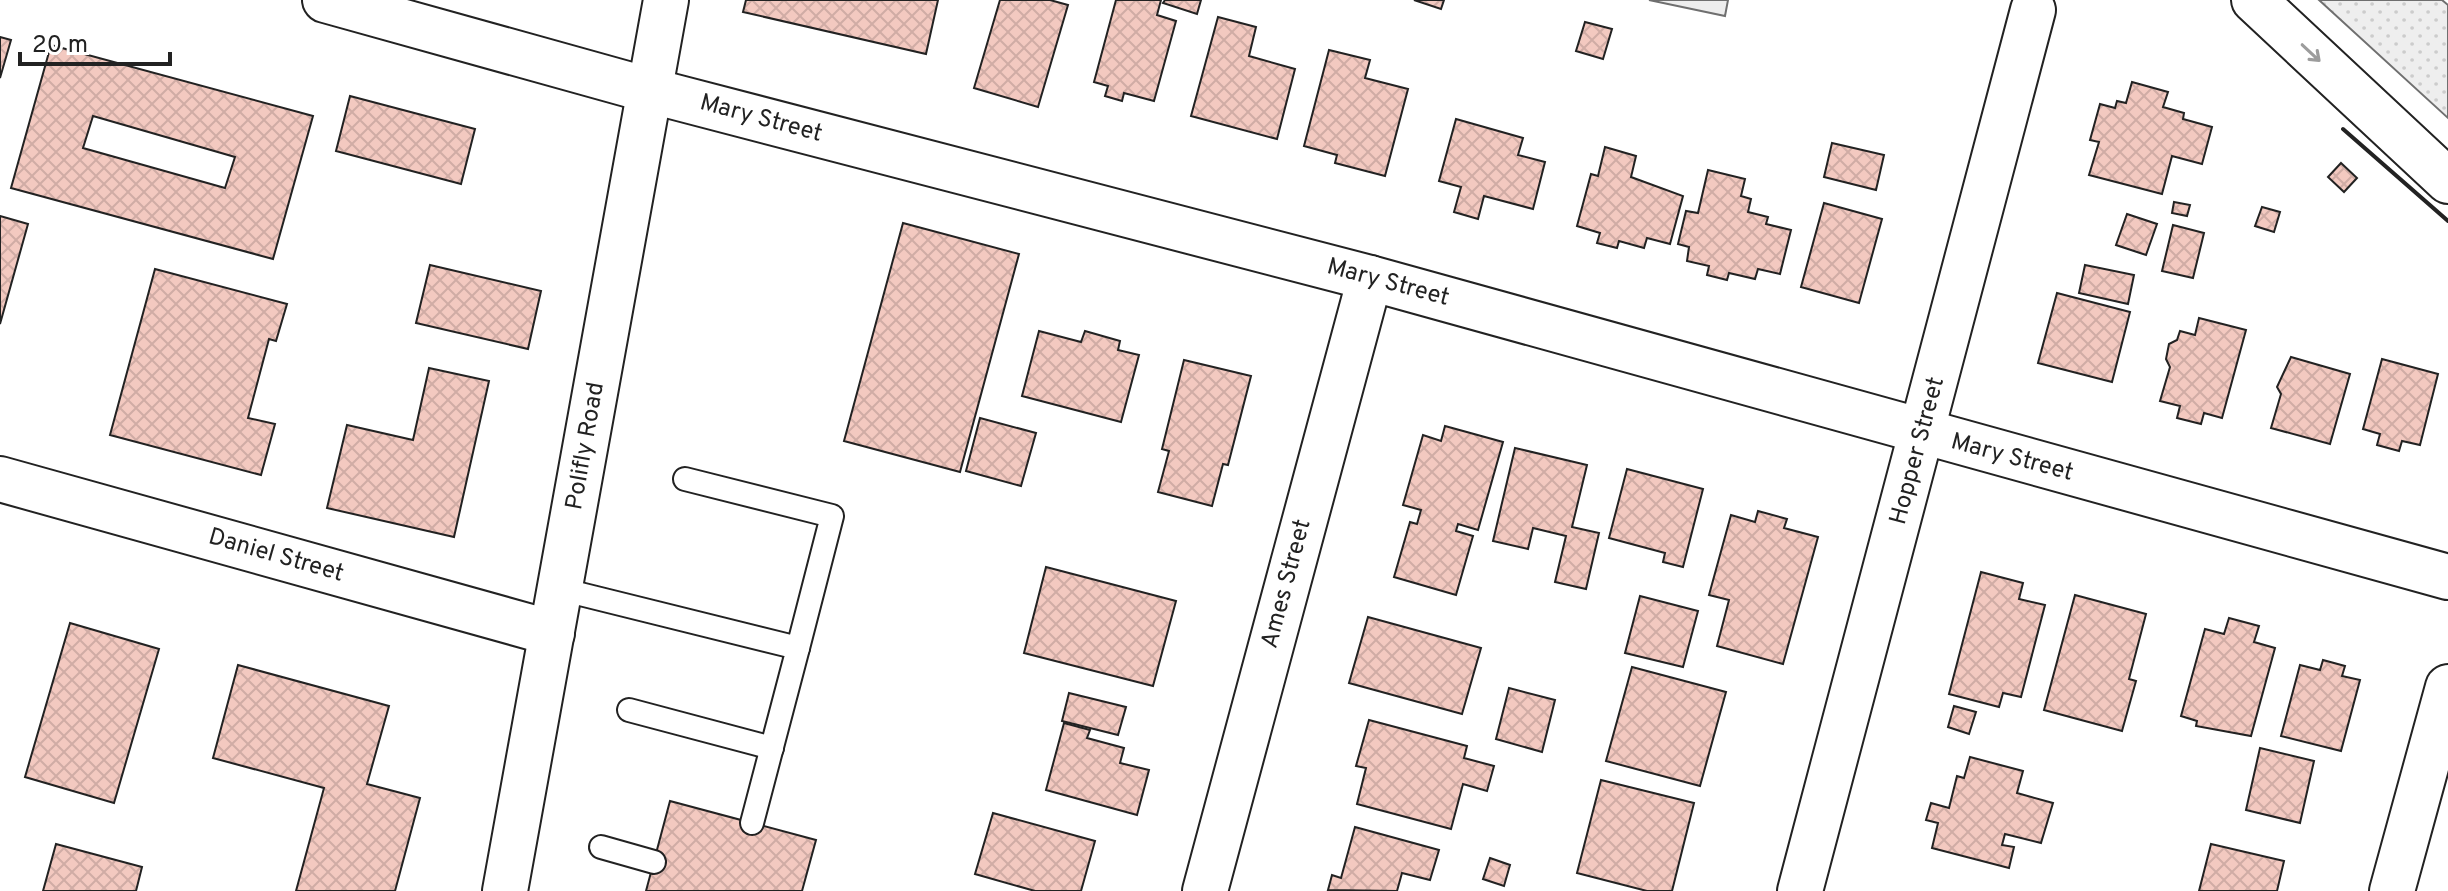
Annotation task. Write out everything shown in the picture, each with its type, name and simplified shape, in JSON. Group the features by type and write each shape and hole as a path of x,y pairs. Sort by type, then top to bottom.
{"main road":[{"name":"Mary Street","path":"325,0 652,91 1370,278 1923,434 2448,577"},
{"name":"Polifly Road","path":"505,891 652,91 666,0"},
{"path":"2254,0 2448,181"},
{"name":"Hopper Street","path":"1800,891 2033,10"},
{"name":"Ames Street","path":"1205,891 1370,278"},
{"name":"Daniel Street","path":"0,479 552,633"},
{"path":"2392,891 2448,687"}],"lane":[{"path":"685,479 832,516 752,823"},
{"path":"560,589 798,648"},
{"path":"629,710 772,748"},
{"path":"601,847 654,862"}],"shaded area":[{"path":"1649,0 1728,0 1725,16"},
{"path":"2319,0 2442,0 2448,5 2448,118"}],"building":[{"path":"746,0 938,0 926,54 743,12"},
{"path":"1000,0 1050,0 1068,5 1038,107 974,88"},
{"path":"1116,0 1161,0 1157,15 1176,21 1154,101 1124,93 1122,101 1105,96 1108,86 1094,82"},
{"path":"1165,0 1201,0 1197,14 1163,3"},
{"path":"1414,0 1444,0 1441,9"},
{"path":"1218,17 1256,27 1249,56 1295,69 1277,139 1191,116"},
{"path":"1585,22 1612,29 1603,59 1576,51"},
{"path":"0,37 11,40 0,78"},
{"path":"51,45 313,116 273,259 11,188","holes":["93,116 235,157 225,188 83,148"]},
{"path":"1329,50 1370,60 1365,78 1408,89 1385,176 1335,163 1337,155 1304,146"},
{"path":"2132,82 2168,92 2163,107 2184,113 2183,119 2212,127 2202,164 2172,156 2162,194 2089,175 2099,142 2090,140 2100,104 2115,108 2117,101 2126,103"},
{"path":"350,96 475,129 461,184 336,151"},
{"path":"1456,119 1523,138 1518,155 1545,162 1533,209 1484,196 1478,219 1454,212 1461,187 1439,181"},
{"path":"1832,143 1884,155 1876,190 1824,177"},
{"path":"1605,147 1636,156 1631,177 1683,196 1670,244 1647,238 1644,248 1619,241 1617,248 1597,243 1600,233 1577,226 1591,174 1598,176"},
{"path":"2341,163 2357,178 2344,192 2328,177"},
{"path":"1708,170 1745,179 1741,196 1751,199 1748,212 1768,217 1766,224 1791,230 1780,274 1758,269 1755,279 1729,273 1727,280 1707,275 1709,266 1687,261 1689,247 1678,244 1686,211 1698,213"},
{"path":"2174,202 2190,205 2187,216 2172,213"},
{"path":"1824,203 1882,219 1859,303 1801,287"},
{"path":"2262,207 2280,212 2274,232 2255,226"},
{"path":"2127,214 2157,224 2146,255 2116,245"},
{"path":"0,216 28,224 0,324"},
{"path":"903,223 1019,254 960,472 844,441"},
{"path":"2173,225 2204,233 2193,278 2162,271"},
{"path":"430,265 541,291 528,349 416,323"},
{"path":"2085,265 2134,275 2128,304 2079,293"},
{"path":"155,269 287,304 276,341 269,339 248,418 275,424 261,475 110,435"},
{"path":"2057,293 2130,312 2112,382 2038,363"},
{"path":"2199,318 2246,330 2222,418 2204,413 2201,424 2177,418 2180,406 2160,401 2170,367 2166,359 2169,344 2177,340 2180,331 2195,335"},
{"path":"1039,331 1081,342 1085,331 1120,341 1118,350 1139,355 1121,422 1022,396"},
{"path":"2291,357 2350,374 2330,444 2271,428 2281,394 2277,387"},
{"path":"2382,359 2438,374 2420,445 2402,441 2399,451 2377,445 2380,434 2363,429"},
{"path":"1184,360 1251,376 1228,465 1223,464 1212,506 1158,492 1169,451 1162,449"},
{"path":"429,368 489,381 454,537 327,508 347,425 413,440"},
{"path":"980,418 1036,433 1021,486 966,471"},
{"path":"1445,426 1503,442 1478,530 1458,524 1456,531 1473,536 1456,595 1394,577 1410,522 1417,524 1421,510 1403,505 1423,435 1441,441"},
{"path":"1515,448 1587,465 1572,527 1599,533 1586,589 1555,582 1566,536 1533,528 1528,549 1493,541"},
{"path":"1627,469 1703,489 1683,567 1663,562 1665,553 1609,538"},
{"path":"1758,511 1787,519 1784,528 1818,537 1783,664 1717,646 1729,600 1709,595 1731,515 1755,522"},
{"path":"1046,567 1176,601 1153,686 1024,653"},
{"path":"1981,572 2023,583 2019,599 2045,605 2021,697 2003,693 1999,707 1949,694"},
{"path":"2075,595 2146,614 2129,679 2136,681 2122,731 2044,710"},
{"path":"1640,596 1698,611 1683,667 1625,653"},
{"path":"1368,617 1481,648 1462,714 1349,683"},
{"path":"2229,618 2259,626 2254,642 2275,648 2251,736 2196,726 2197,721 2181,716 2205,629 2224,634"},
{"path":"70,623 159,649 114,803 25,777"},
{"path":"2323,660 2345,666 2342,676 2360,680 2341,751 2281,736 2300,665 2320,670"},
{"path":"238,665 389,706 367,784 420,798 395,891 296,891 324,788 213,758"},
{"path":"1632,667 1726,692 1700,786 1606,761"},
{"path":"1509,688 1555,700 1542,752 1496,739"},
{"path":"1069,693 1126,707 1118,735 1062,721"},
{"path":"1954,706 1976,712 1969,734 1948,727"},
{"path":"1369,720 1467,746 1464,758 1494,766 1487,791 1463,784 1451,829 1357,804 1366,768 1356,766"},
{"path":"1064,723 1090,730 1087,738 1124,748 1120,763 1149,770 1137,815 1046,790"},
{"path":"2260,748 2314,761 2300,823 2246,810"},
{"path":"1970,757 2023,771 2017,793 2053,803 2041,843 2005,834 2002,845 2014,847 2009,868 1932,848 1938,823 1926,820 1931,803 1949,808 1957,776 1964,778"},
{"path":"1601,780 1694,803 1672,891 1647,891 1577,873"},
{"path":"670,801 816,840 802,891 646,891"},
{"path":"993,813 1095,841 1081,891 1035,891 975,874"},
{"path":"1355,827 1439,850 1430,880 1402,873 1397,891 1328,890 1332,875 1341,878"},
{"path":"56,844 142,867 136,891 43,891"},
{"path":"2211,844 2284,861 2277,891 2199,891"},
{"path":"1490,858 1510,865 1504,886 1483,879"}],"wall":[{"path":"2343,129 2448,221"}]}
